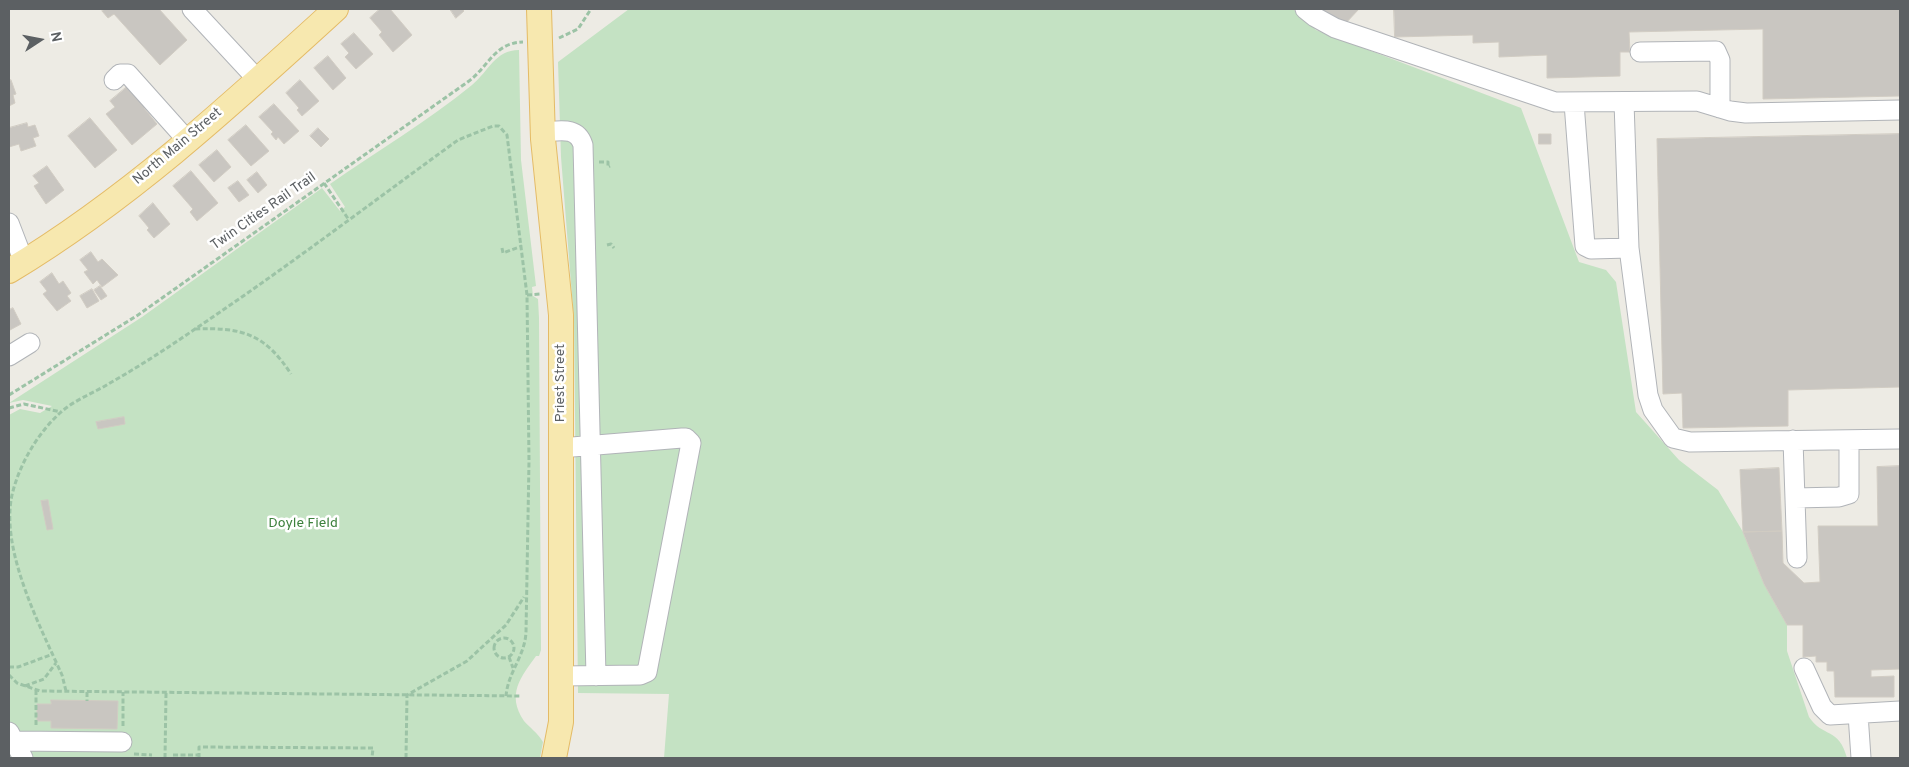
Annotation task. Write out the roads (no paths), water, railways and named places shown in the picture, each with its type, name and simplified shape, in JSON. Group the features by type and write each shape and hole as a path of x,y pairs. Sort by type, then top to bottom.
{"main road":[{"name":"North Main Street","path":"16,266 92,218 154,170 336,9"},
{"name":"Priest Street","path":"539,9 543,132 554,240 550,295 561,369 561,722 554,758"}],"street":[{"path":"192,9 257,79"},
{"path":"1305,9 1335,28 1555,102 1697,101 1746,113 1900,110"},
{"path":"1640,52 1716,51 1720,60 1720,108"},
{"path":"114,80 120,74 128,74 187,140"},
{"path":"1624,102 1629,248 1650,402 1673,438 1690,442 1900,439"},
{"path":"1574,103 1584,246 1591,249 1629,248"},
{"path":"543,132 574,132 581,140 596,676"},
{"path":"9,224 16,266"},
{"path":"554,240 585,237"},
{"path":"550,295 586,296"},
{"path":"9,356 30,343"},
{"path":"561,369 588,369"},
{"path":"560,448 682,438 686,438 691,444 647,672 640,675 561,676"},
{"path":"1793,440 1797,558"},
{"path":"1795,498 1839,497 1849,494 1849,440"},
{"path":"1804,668 1822,707 1830,715 1900,710"},
{"path":"1858,714 1861,758"},
{"path":"11,737 36,741 122,742"},
{"path":"11,737 23,758"}],"park label":[{"name":"Doyle Field","path":"303,524"}]}
